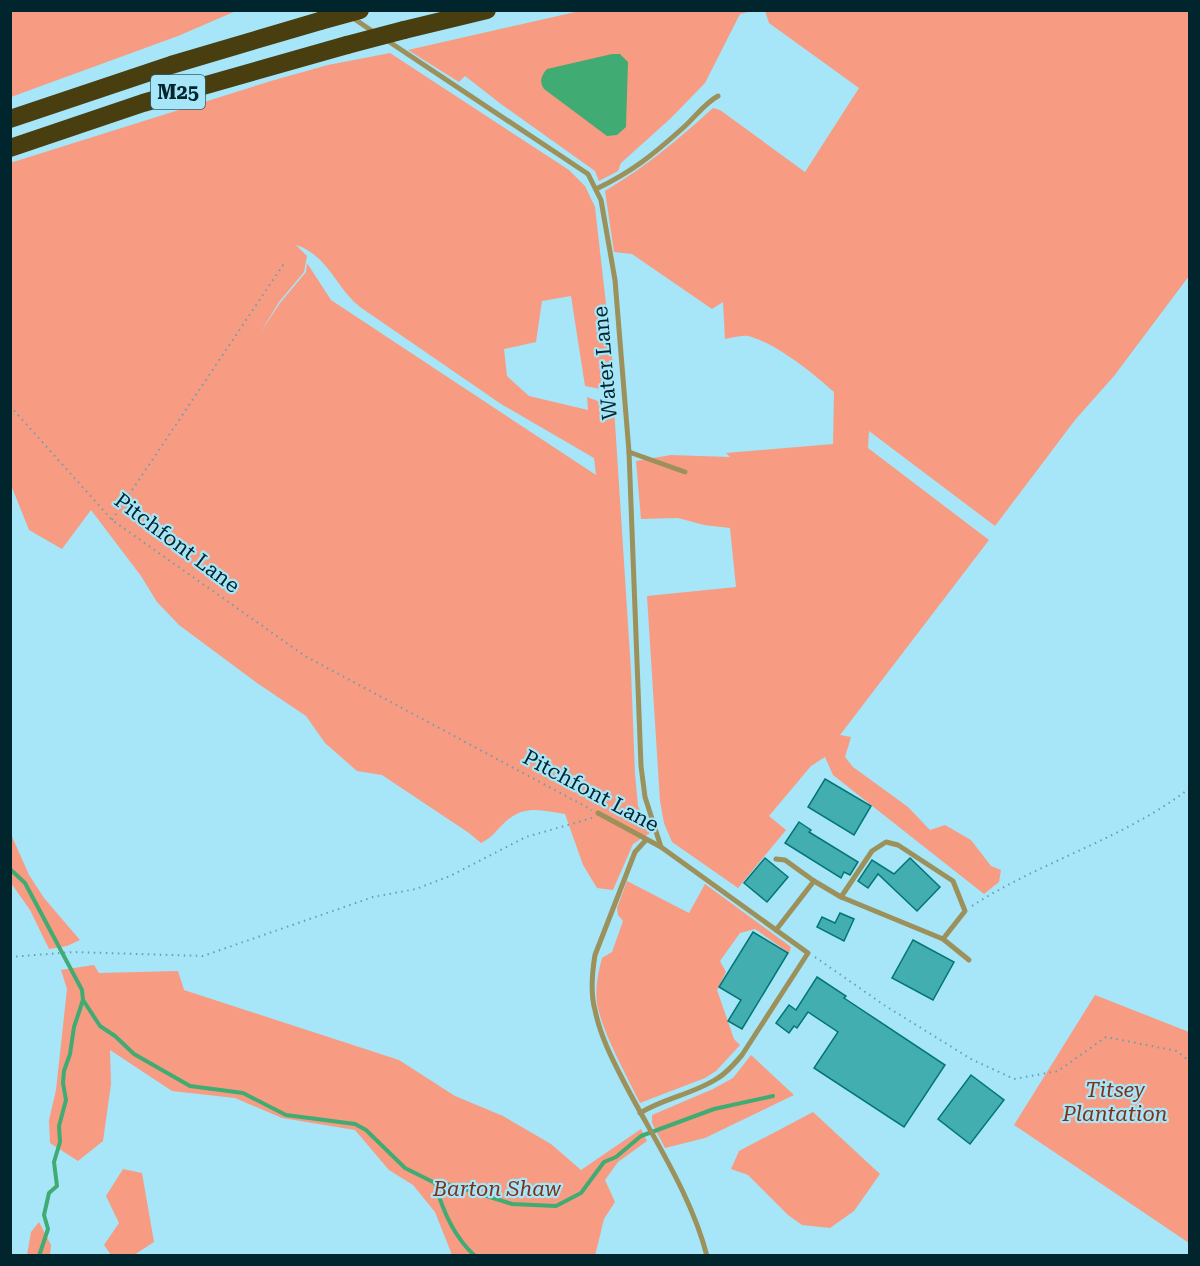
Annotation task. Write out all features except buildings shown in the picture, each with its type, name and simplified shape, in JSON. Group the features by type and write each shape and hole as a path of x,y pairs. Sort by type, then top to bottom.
{"highway":[{"name":"M25","path":"10,119 171,65 360,10"},
{"name":"M25","path":"10,148 142,103 347,45 487,10"}],"lane":[{"name":"Water Lane","path":"341,10 588,174 601,200 615,280 629,452 641,766 645,797 661,847"},
{"path":"596,189 640,165 699,114 709,101 718,96"},
{"path":"629,452 685,472"},
{"name":"Pitchfont Lane","path":"598,813 661,847 808,953"},
{"path":"646,840 635,852 595,955 592,970 594,1008 614,1063 688,1204 702,1235 707,1256"},
{"path":"841,897 872,851 886,842 904,849 953,881 964,911 943,939"},
{"path":"776,859 785,860 841,897 943,939 969,960"},
{"path":"776,930 814,881"},
{"path":"640,1113 655,1104 718,1079 731,1068 742,1055 808,953"}],"path":[{"path":"112,520 285,262"},
{"name":"Pitchfont Lane","path":"10,406 112,520 305,656 598,813"},
{"path":"964,911 1021,879 1131,825 1190,788"},
{"path":"10,957 73,952 203,956 373,897 416,889 450,876 526,837 593,818 598,813"},
{"path":"808,953 884,1005 961,1053 1014,1079 1058,1071 1106,1037 1177,1051 1190,1062"}],"green space":[{"path":"11,10 236,11 178,36 11,97"},
{"path":"580,11 753,11 740,14 705,83 671,118 621,163 618,171 599,181 595,171 465,76 459,82 408,50"},
{"path":"765,11 1189,11 1189,276 1114,376 1075,420 995,526 869,431 868,448 989,540 840,735 851,737 845,757 853,767 908,807 930,830 945,825 971,840 991,866 1001,870 999,882 984,894 833,775 825,757 811,766 769,816 786,830 738,888 672,842 664,823 660,801 647,596 736,587 730,528 704,525 678,518 641,519 636,461 671,455 730,457 726,453 833,444 834,392 805,368 770,345 748,336 725,339 723,302 712,309 632,254 614,252 605,191 661,152 713,108 720,110 805,172 859,88 769,23"},
{"path":"390,53 569,170 585,186 595,207 616,392 585,386 571,296 542,301 536,342 504,349 507,376 529,396 588,410 587,397 614,407 631,671 635,774 638,806 650,833 633,844 613,890 597,888 583,865 565,814 536,810 523,811 510,818 481,843 382,775 357,771 325,743 306,716 179,625 157,602 141,576 91,510 62,549 29,530 11,485 10,163 328,65","holes":["296,245 307,250 324,264 344,291 360,307 501,404 594,458 596,475 331,300 307,263 306,272 280,303 260,333 279,302 304,272 307,256"]},
{"path":"10,832 29,875 44,898 80,940 67,946 49,949 30,910 11,883"},
{"path":"627,881 689,913 705,884 791,947 789,953 755,929 740,933 720,961 726,972 717,990 734,1039 740,1045 716,1071 705,1078 640,1103 610,1041 596,998 602,958 612,952 623,921 618,915 617,908"},
{"name":"Barton Shaw","path":"94,965 99,973 178,971 184,990 399,1060 455,1096 503,1116 551,1144 581,1170 641,1129 647,1141 618,1162 605,1180 615,1202 604,1219 595,1256 452,1255 435,1212 413,1185 389,1170 355,1130 282,1118 235,1098 172,1091 110,1050 111,1084 103,1141 78,1161 50,1143 49,1120 56,1090 67,989 61,970"},
{"name":"Titsey Plantation","path":"1095,995 1189,1032 1189,1243 1014,1125"},
{"path":"751,1055 794,1095 705,1138 665,1148 652,1123 652,1115 733,1078"},
{"path":"813,1112 880,1174 854,1211 830,1228 802,1225 788,1215 748,1175 731,1169 739,1151"},
{"path":"123,1169 142,1173 154,1242 134,1255 111,1255 104,1245 119,1223 106,1196"},
{"path":"39,1222 51,1245 50,1255 27,1255 31,1232"}],"shaded area":[{"path":"620,54 628,62 626,127 617,135 607,136 544,89 541,81 547,69"}],"waterway":[{"path":"10,869 25,883 82,990 83,1000 64,1071 63,1083 66,1100 59,1126 60,1142 54,1162 57,1186 49,1193 44,1215 48,1229 39,1256"},
{"path":"83,1000 100,1026 115,1036 134,1054 190,1086 243,1093 286,1115 355,1124 366,1130 405,1168 435,1183 452,1185 512,1204 556,1206 581,1193 604,1162 616,1157 641,1136 714,1109 773,1096"},
{"path":"435,1183 450,1222 461,1240 475,1256"}]}
